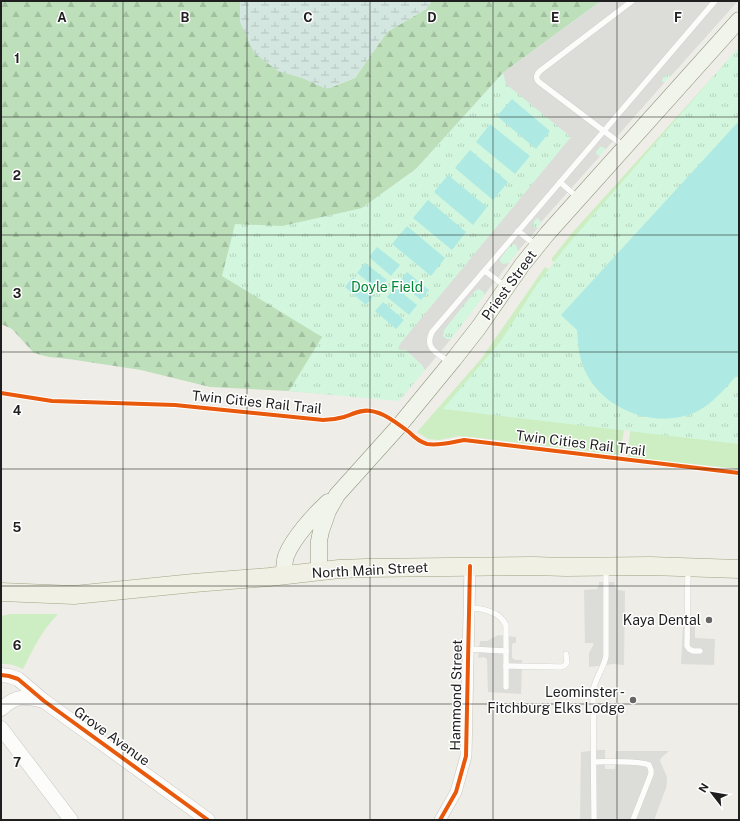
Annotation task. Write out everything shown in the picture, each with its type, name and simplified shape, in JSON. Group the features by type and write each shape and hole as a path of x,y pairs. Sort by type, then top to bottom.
{"main road":[{"name":"Priest Street","path":"319,572 319,540 321,531 328,511 337,495 399,426 450,364 547,234 739,20"},
{"path":"284,575 286,556 295,541 318,513 337,495"},
{"name":"North Main Street","path":"1,592 74,595 194,582 366,568 470,566 650,566 739,569"}],"street":[{"name":"Hammond Street","path":"440,820 456,792 466,756 470,566"},
{"name":"Grove Avenue","path":"1,675 18,679 44,701 208,820"},
{"name":"Grove Avenue","path":"1,709 8,703 20,698 33,698 44,701"},
{"path":"1,728 67,818"}],"lane":[{"path":"625,147 539,82 536,76 537,73 632,1"},
{"path":"450,364 430,346 429,341 432,332 715,1"},
{"path":"560,182 578,198"},
{"path":"518,231 537,246"},
{"path":"485,271 507,287"},
{"path":"594,820 593,691 596,679 606,660 606,567"},
{"path":"688,568 687,646 693,651 700,651"},
{"path":"469,608 483,609 497,614 502,617 506,625 506,687"},
{"path":"468,649 506,651"},
{"path":"506,666 561,667 567,664 566,654"},
{"path":"594,762 642,762 649,765 651,770 650,774 633,820"}],"green space":[{"path":"1,1 240,1 240,22 305,79 327,89 355,78 387,32 426,9 432,1 601,1 503,73 416,169 362,208 338,395 210,387 141,370 49,357 34,353 12,329 1,324"},
{"path":"240,1 432,1 426,9 387,32 355,78 327,89 305,79 278,71 254,53 240,22"},
{"name":"Doyle Field","path":"601,1 736,1 541,222 452,338 399,401 289,391 322,337 222,276 235,224 282,226 362,208 416,169 503,73"},
{"path":"739,47 739,444 443,409 501,341 536,286 564,249"},
{"path":"739,48 556,262 552,261 552,258 572,233"},
{"path":"545,267 550,270 625,423 620,455 459,436 439,440 428,439 417,432 481,359"},
{"path":"632,426 739,437 739,469 627,457"},
{"path":"10,614 58,614 52,620 34,647 23,669 10,664 1,664 1,616"}],"shaded area":[{"path":"601,1 738,1 670,77 668,74 664,76 662,82 665,82 605,150 603,146 600,147 596,152 597,155 600,156 541,222 538,218 535,220 532,227 538,228 518,251 516,245 511,244 509,246 500,261 503,264 509,263 484,295 484,292 479,289 475,291 444,330 443,336 447,339 451,339 425,370 422,365 406,350 398,349 400,344 571,137 506,84 503,73"},
{"path":"512,99 550,131 536,149 497,116"},
{"path":"739,121 739,373 714,400 696,412 680,417 664,419 631,413 603,396 592,383 581,360 577,330 561,315"},
{"path":"490,124 530,156 515,174 476,142"},
{"path":"470,150 508,182 493,200 455,168"},
{"path":"448,175 487,207 473,225 434,192"},
{"path":"428,200 466,232 452,250 413,218"},
{"path":"407,226 445,258 431,276 392,244"},
{"path":"377,247 400,265 391,276 369,257"},
{"path":"365,263 387,280 379,290 357,273"},
{"path":"407,272 429,290 421,300 399,282"},
{"path":"353,277 374,295 366,305 345,287"},
{"path":"395,287 417,305 409,315 387,297"},
{"path":"383,302 404,320 396,329 375,311"},
{"path":"599,582 614,582 615,587 618,590 625,591 624,665 613,664 589,667 589,653 594,644 585,643 584,590 597,589"},
{"path":"683,625 695,625 695,638 715,639 714,665 681,664"},
{"path":"498,635 516,637 516,643 513,643 512,645 512,658 515,660 522,660 521,694 488,692 487,659 484,657 478,658 480,641 487,641"},
{"path":"605,750 605,769 615,769 616,751 669,751 661,758 660,761 667,777 667,781 666,788 654,820 580,820 581,752"}],"cycle path":[{"name":"Twin Cities Rail Trail","path":"1,393 52,401 175,405 323,420 331,420 358,412 368,411 386,416 417,439 427,444 441,444 464,440 739,473"},
{"path":"440,820 456,792 466,756 470,566"},
{"path":"1,675 18,679 44,701 208,820"}],"place":[{"name":"Kaya Dental","path":"709,620"},
{"name":"Leominster - Fitchburg Elks Lodge","path":"633,700"}]}
